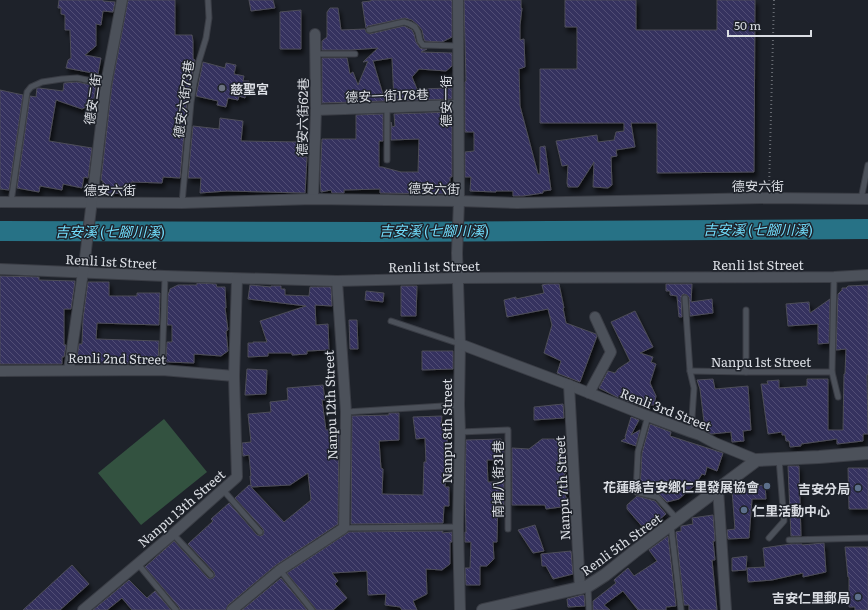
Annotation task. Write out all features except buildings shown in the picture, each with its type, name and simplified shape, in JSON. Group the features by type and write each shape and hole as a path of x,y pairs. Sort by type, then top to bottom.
{"street":[{"name":"德安二街","path":"69,370 85,258 106,84 122,0"},
{"name":"德安一街","path":"457,253 458,0"},
{"name":"德安六街62巷","path":"313,199 316,110 315,34"},
{"name":"德安一街178巷","path":"316,110 458,105"},
{"name":"德安六街","path":"0,202 182,203 313,199 517,203 769,198 864,199"},
{"name":"Nanpu 8th Street","path":"457,253 460,344 458,527 460,610"},
{"name":"Renli 1st Street","path":"0,269 237,279 337,281 457,278 834,277 868,275"},
{"name":"Nanpu 13th Street","path":"87,609 237,477 234,376 237,279"},
{"name":"Nanpu 12th Street","path":"337,281 346,412 344,528"},
{"path":"589,393 611,352 595,317"},
{"name":"Renli 3rd Street","path":"460,344 691,432 715,444 757,460 868,453"},
{"name":"Renli 2nd Street","path":"0,371 162,370 234,376"},
{"name":"Nanpu 7th Street","path":"569,385 584,587"},
{"name":"Renli 5th Street","path":"483,610 584,587 605,575 757,460"},
{"path":"718,489 726,610"},
{"path":"232,610 280,570 344,528"}],"lane":[{"name":"德安六街73巷","path":"182,203 194,84 206,38 209,18 208,0"},
{"path":"369,30 404,22 415,27 423,45 458,46"},
{"path":"315,54 354,54"},
{"path":"12,202 27,92 31,87 42,82 62,79 77,78 106,84"},
{"path":"387,108 387,160"},
{"path":"864,199 868,165"},
{"path":"162,370 165,276"},
{"path":"834,277 832,372 838,397"},
{"path":"685,298 690,371 694,388 691,432"},
{"path":"746,310 746,372"},
{"path":"391,321 460,344"},
{"name":"Nanpu 1st Street","path":"690,371 832,372"},
{"path":"346,412 459,405"},
{"path":"648,416 638,452 636,492 657,497 674,522 681,610"},
{"name":"南埔八街31巷","path":"460,432 508,430 508,529"},
{"path":"769,538 784,521 779,459"},
{"path":"223,490 260,532"},
{"path":"344,528 458,527"},
{"path":"173,534 211,575"},
{"path":"789,540 868,538"},
{"path":"138,564 176,610"},
{"path":"280,570 312,610"},
{"path":"584,587 589,610"}],"path":[{"path":"769,198 774,0"}],"green space":[{"path":"164,419 207,472 141,525 98,473"}],"waterway":[{"name":"吉安溪 (七腳川溪)","path":"0,231 378,232 868,229"}],"place":[{"name":"慈聖宮","path":"222,88"},
{"name":"花蓮縣吉安鄉仁里發展協會","path":"767,486"},
{"name":"吉安分局","path":"858,488"},
{"name":"仁里活動中心","path":"744,510"},
{"name":"吉安仁里郵局","path":"858,597"}]}
